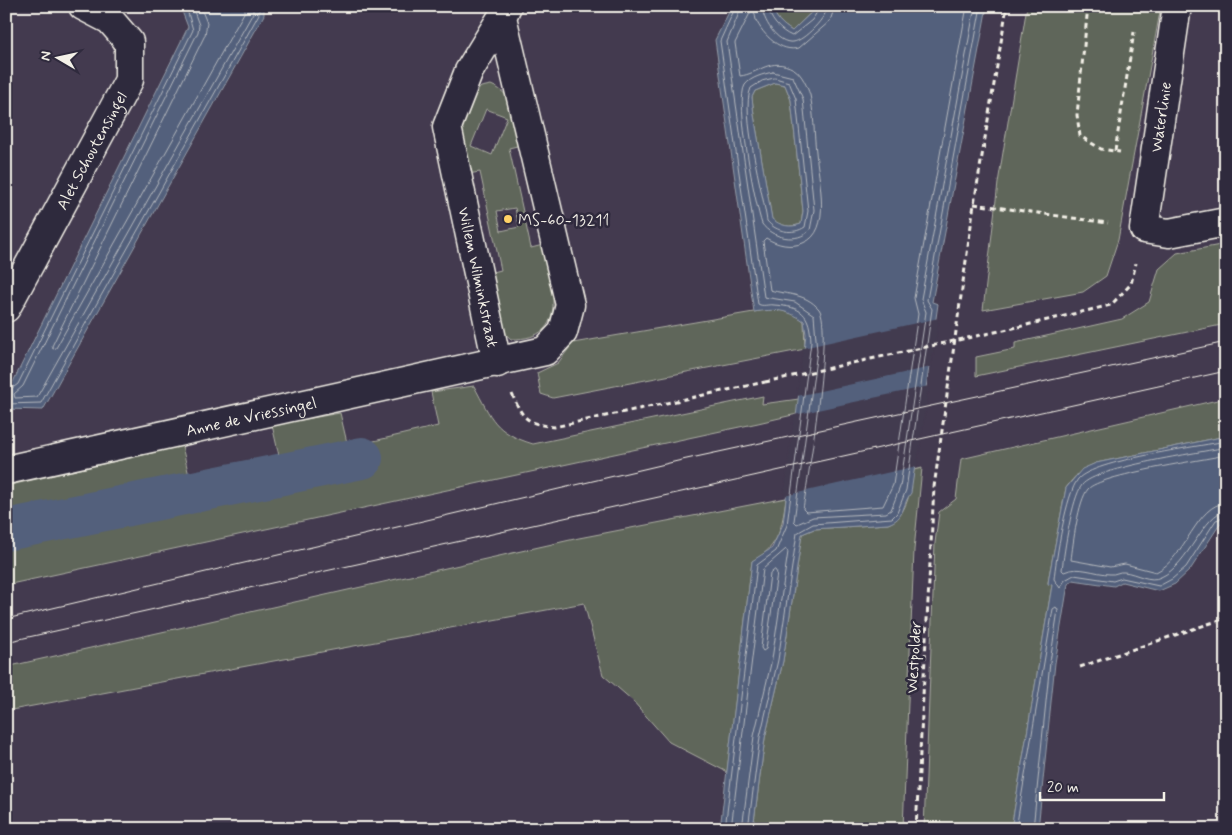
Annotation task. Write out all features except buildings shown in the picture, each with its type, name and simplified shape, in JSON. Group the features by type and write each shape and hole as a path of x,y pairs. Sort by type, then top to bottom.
{"street":[{"name":"Alet Schoutensingel","path":"6,308 129,80 129,42 110,20 83,6"},
{"name":"Waterlinie","path":"1144,229 1177,6"},
{"name":"Willem Wilminkstraat","path":"505,11 570,305 563,332 545,351 497,363 447,127 469,70 505,11"},
{"path":"1144,229 1169,233 1226,222"},
{"name":"Anne de Vriessingel","path":"6,470 497,363"}],"path":[{"name":"Westpolder","path":"916,829 934,487 974,204 1007,6"},
{"path":"1088,6 1077,114 1080,136 1101,149 1154,160"},
{"path":"1115,151 1136,26"},
{"path":"497,363 520,410 533,424 554,427 1018,327 1111,305 1131,284 1144,229 974,204"},
{"path":"1080,667 1226,618"}],"shaded area":[{"path":"773,6 818,6 792,31 777,18"},
{"path":"1027,6 1161,6 1118,240 1106,276 1083,292 983,310 998,183"},
{"path":"775,83 785,85 791,100 803,211 801,224 793,226 783,225 772,220 754,115 752,97 755,91"},
{"path":"491,85 500,89 506,95 514,110 521,145 509,148 531,248 543,245 550,276 553,307 550,320 543,330 530,337 511,339 500,329 489,273 501,270 480,172 468,174 459,133 472,97 481,87","holes":["486,109 507,117 492,155 471,146","515,208 519,227 501,231 497,211"]},
{"path":"1226,244 1226,324 976,376 976,357 1015,349 1015,343 1122,319 1149,302 1159,269 1177,253"},
{"path":"771,309 791,312 804,321 805,349 553,398 541,394 537,373 558,363 573,343"},
{"path":"474,386 490,416 502,429 510,435 533,444 763,396 762,404 799,399 797,414 6,585 6,486 182,446 190,480 280,460 272,425 340,413 348,447 438,426 431,392"},
{"path":"1226,398 1226,436 1096,463 1079,473 1066,488 1049,576 1048,583 1052,585 1011,829 924,829 935,543 939,512 956,499 961,459"},
{"path":"922,468 914,550 903,829 753,829 765,738 783,661 802,534 814,529 888,524 900,515 904,509 914,470"},
{"path":"786,498 778,535 769,549 752,561 727,772 669,742 632,700 603,675 584,603 6,711 6,667 579,538"}],"water":[{"path":"180,6 264,6 264,15 43,410 6,409 6,382 13,382 188,27"},
{"path":"732,6 773,6 777,18 792,31 818,6 987,6 932,302 938,304 911,493 901,515 888,524 814,529 802,534 783,661 765,738 753,829 720,829 752,561 772,548 783,524 806,334 804,321 792,314 774,310 754,312 715,40","holes":["775,83 785,85 791,100 803,211 801,224 793,226 782,225 772,219 752,97 755,91"]},
{"path":"1226,436 1226,521 1220,524 1190,570 1175,584 1159,591 1122,582 1114,586 1073,580 1068,584 1055,663 1038,829 1011,829 1052,585 1048,584 1049,576 1066,488 1082,469 1096,463"}],"pier":[{"path":"939,318 931,367 797,396 803,348"},
{"path":"929,386 917,466 784,496 794,415"}],"waterway":[{"path":"6,530 362,458"}],"tram line":[{"path":"6,619 682,460 1226,342"},
{"path":"6,642 1226,371"}],"place":[{"name":"MS-60-13211","path":"508,219"}]}
